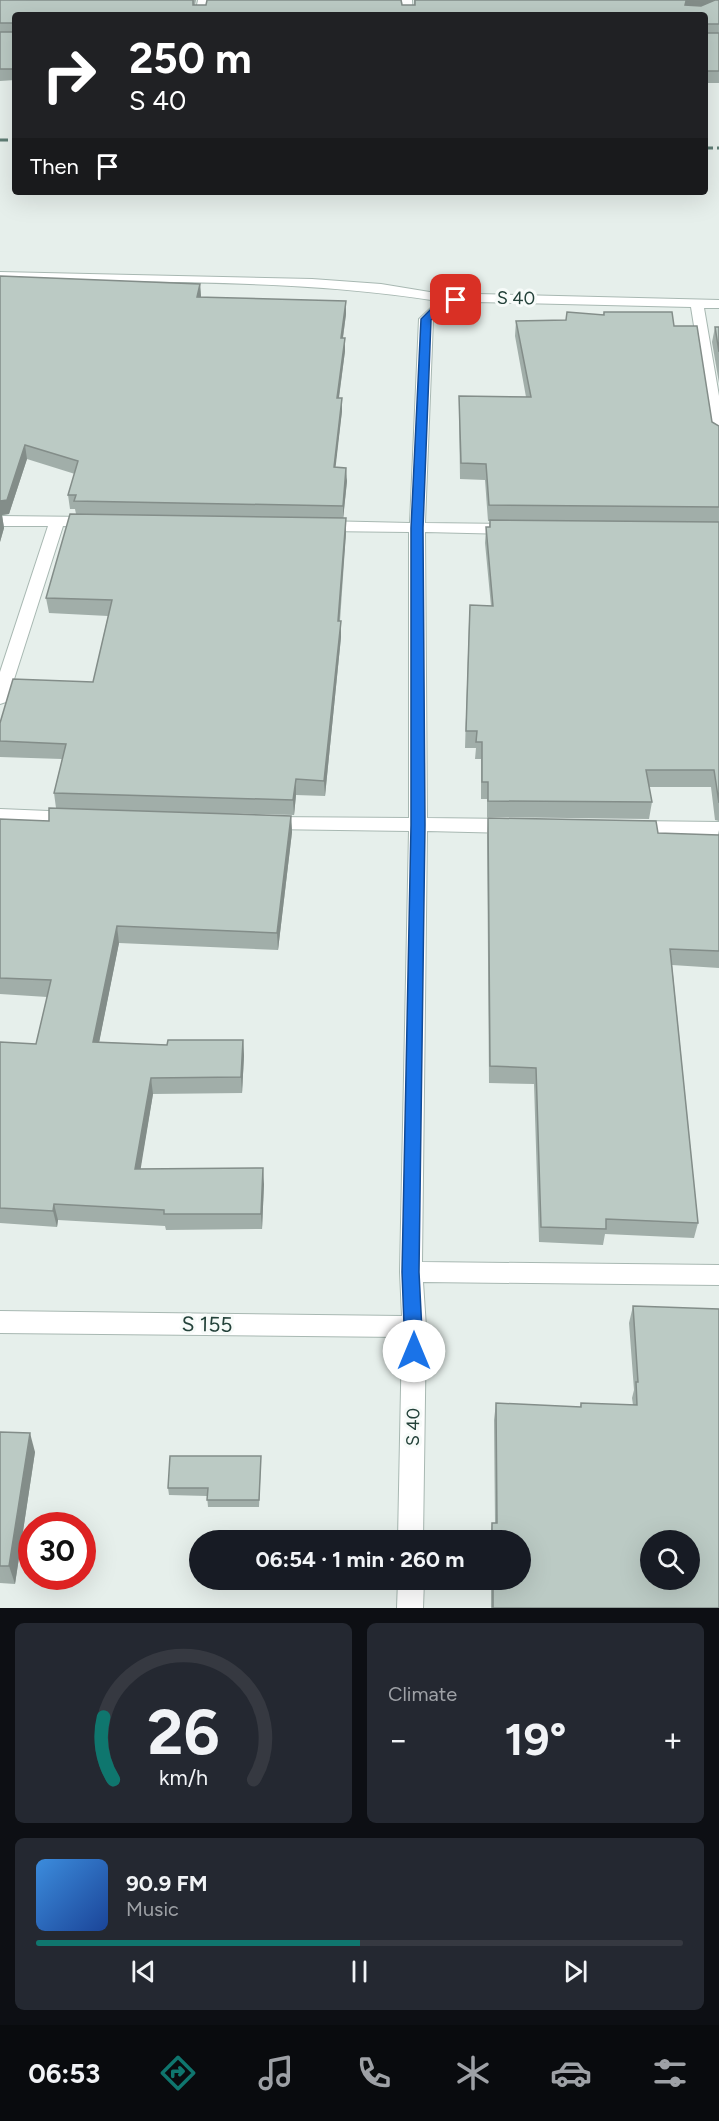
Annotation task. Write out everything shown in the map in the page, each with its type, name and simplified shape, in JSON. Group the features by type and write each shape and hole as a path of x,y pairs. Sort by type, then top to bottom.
{"street":[{"path":"0,276 312,283 381,288 456,300"},
{"name":"S 40","path":"411,1530 414,1327 411,1272 418,825 417,528 426,319 442,303 456,300 509,298 719,304"},
{"path":"696,303 719,438"},
{"path":"0,521 105,522"},
{"path":"0,698 57,521"},
{"path":"309,526 522,529"},
{"path":"0,815 91,818"},
{"path":"252,823 534,826"},
{"path":"615,827 719,829"},
{"path":"411,1272 719,1275"},
{"name":"S 155","path":"0,1322 414,1327"},
{"path":"410,1608 411,1590"}],"building":[{"path":"0,0 193,0 193,5 206,5 207,0 401,0 402,5 415,5 415,0 689,0 685,5 701,6 719,0 719,24 708,24 708,12 12,12 12,23 0,23"},
{"path":"0,32 12,32 12,69 0,69"},
{"path":"708,33 719,33 719,71 708,71"},
{"path":"0,276 200,284 197,297 346,301 341,338 345,338 337,398 342,398 334,467 346,468 343,506 74,501 76,495 68,495 78,461 25,445 7,500 0,501"},
{"path":"567,312 604,315 604,312 672,312 674,326 697,326 712,422 719,426 719,507 489,505 486,464 461,463 459,396 531,397 516,321 566,320"},
{"path":"715,327 719,327 719,352"},
{"path":"70,514 346,518 338,621 341,621 324,781 296,779 293,800 54,793 66,744 0,741 0,723 13,679 93,682 112,600 46,598"},
{"path":"490,520 719,522 719,803 714,770 646,770 652,802 488,801 488,782 482,782 482,742 476,742 477,731 466,731 470,605 493,606 486,527 490,527"},
{"path":"49,808 291,816 277,933 117,926 93,1042 167,1045 168,1040 243,1040 241,1077 151,1078 135,1169 263,1168 261,1214 164,1214 164,1210 54,1204 53,1211 0,1208 0,1042 36,1044 51,980 0,978 0,819 49,821"},
{"path":"488,818 656,821 658,833 719,835 719,951 670,949 698,1223 606,1219 606,1229 541,1227 536,1068 490,1066"},
{"path":"633,1306 719,1309 719,1608 493,1608 493,1590 531,1590 531,1530 492,1530 492,1523 497,1523 496,1403 581,1407 581,1403 637,1405 636,1382 638,1382"},
{"path":"0,1432 30,1433 9,1566 0,1566"},
{"path":"170,1456 261,1456 259,1500 207,1500 208,1488 168,1488"}],"railway":[{"path":"0,140 12,140"},
{"path":"708,148 719,148"}],"route":[{"path":"414,1351 411,1272 418,825 417,528 426,319 442,303 456,300"}]}
